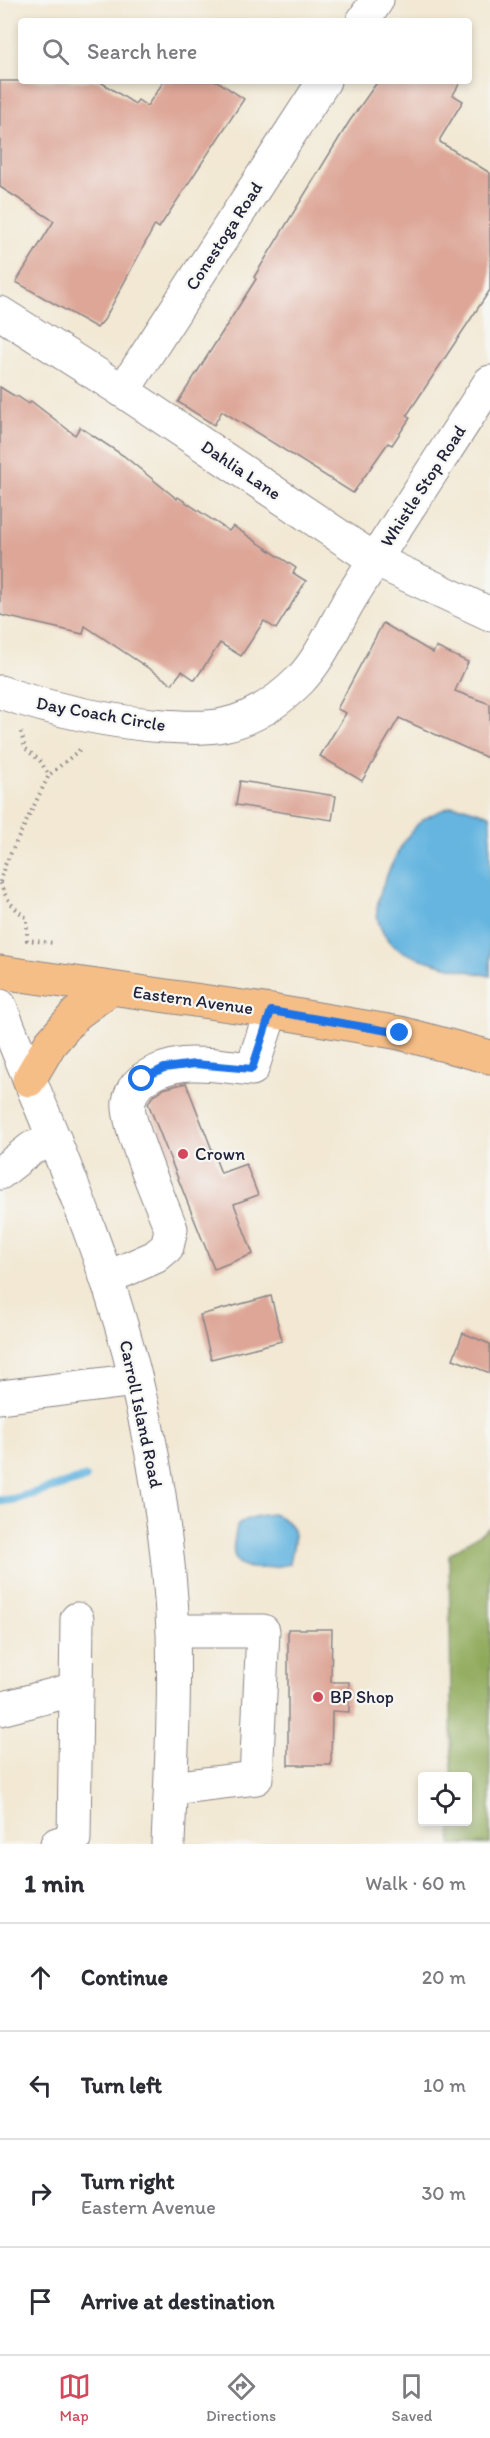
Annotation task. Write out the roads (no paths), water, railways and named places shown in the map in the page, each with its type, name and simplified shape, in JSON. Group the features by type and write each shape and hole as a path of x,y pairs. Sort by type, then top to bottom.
{"main road":[{"name":"Eastern Avenue","path":"0,972 271,1011 400,1033 490,1057"},
{"path":"29,1080 50,1044 76,1014 110,989"}],"street":[{"path":"365,18 377,0"},
{"name":"Conestoga Road","path":"123,391 322,84"},
{"name":"Dahlia Lane","path":"0,314 123,391 375,560 490,614"},
{"name":"Whistle Stop Road","path":"375,560 490,382"},
{"name":"Day Coach Circle","path":"0,692 62,711 134,723 180,727 221,726 245,719 269,706 302,677 327,641 353,593 375,560"},
{"name":"Carroll Island Road","path":"0,1006 55,1140 107,1278 136,1380 156,1476 164,1531 172,1631 171,1788 168,1844"},
{"path":"107,1278 154,1257 167,1247 171,1229 130,1121 129,1101 142,1079 164,1068 195,1064 252,1069 271,1011"},
{"path":"0,1054 29,1080"},
{"path":"0,1173 32,1148 55,1140"},
{"path":"0,1397 136,1380"},
{"path":"57,1844 74,1839 77,1619"},
{"path":"171,1788 256,1778 262,1631 172,1631"},
{"path":"0,1708 76,1689"}],"water":[{"path":"452,806 490,815 490,976 440,964 402,951 387,939 378,919 377,909 382,888 392,863 412,830 423,820"},
{"path":"273,1514 282,1518 292,1528 294,1541 290,1564 258,1568 242,1565 234,1554 237,1526 254,1517"}],"waterway":[{"path":"0,1501 15,1499 85,1478"}],"place":[{"name":"Crown","path":"183,1154"},
{"name":"BP Shop","path":"318,1697"}]}
